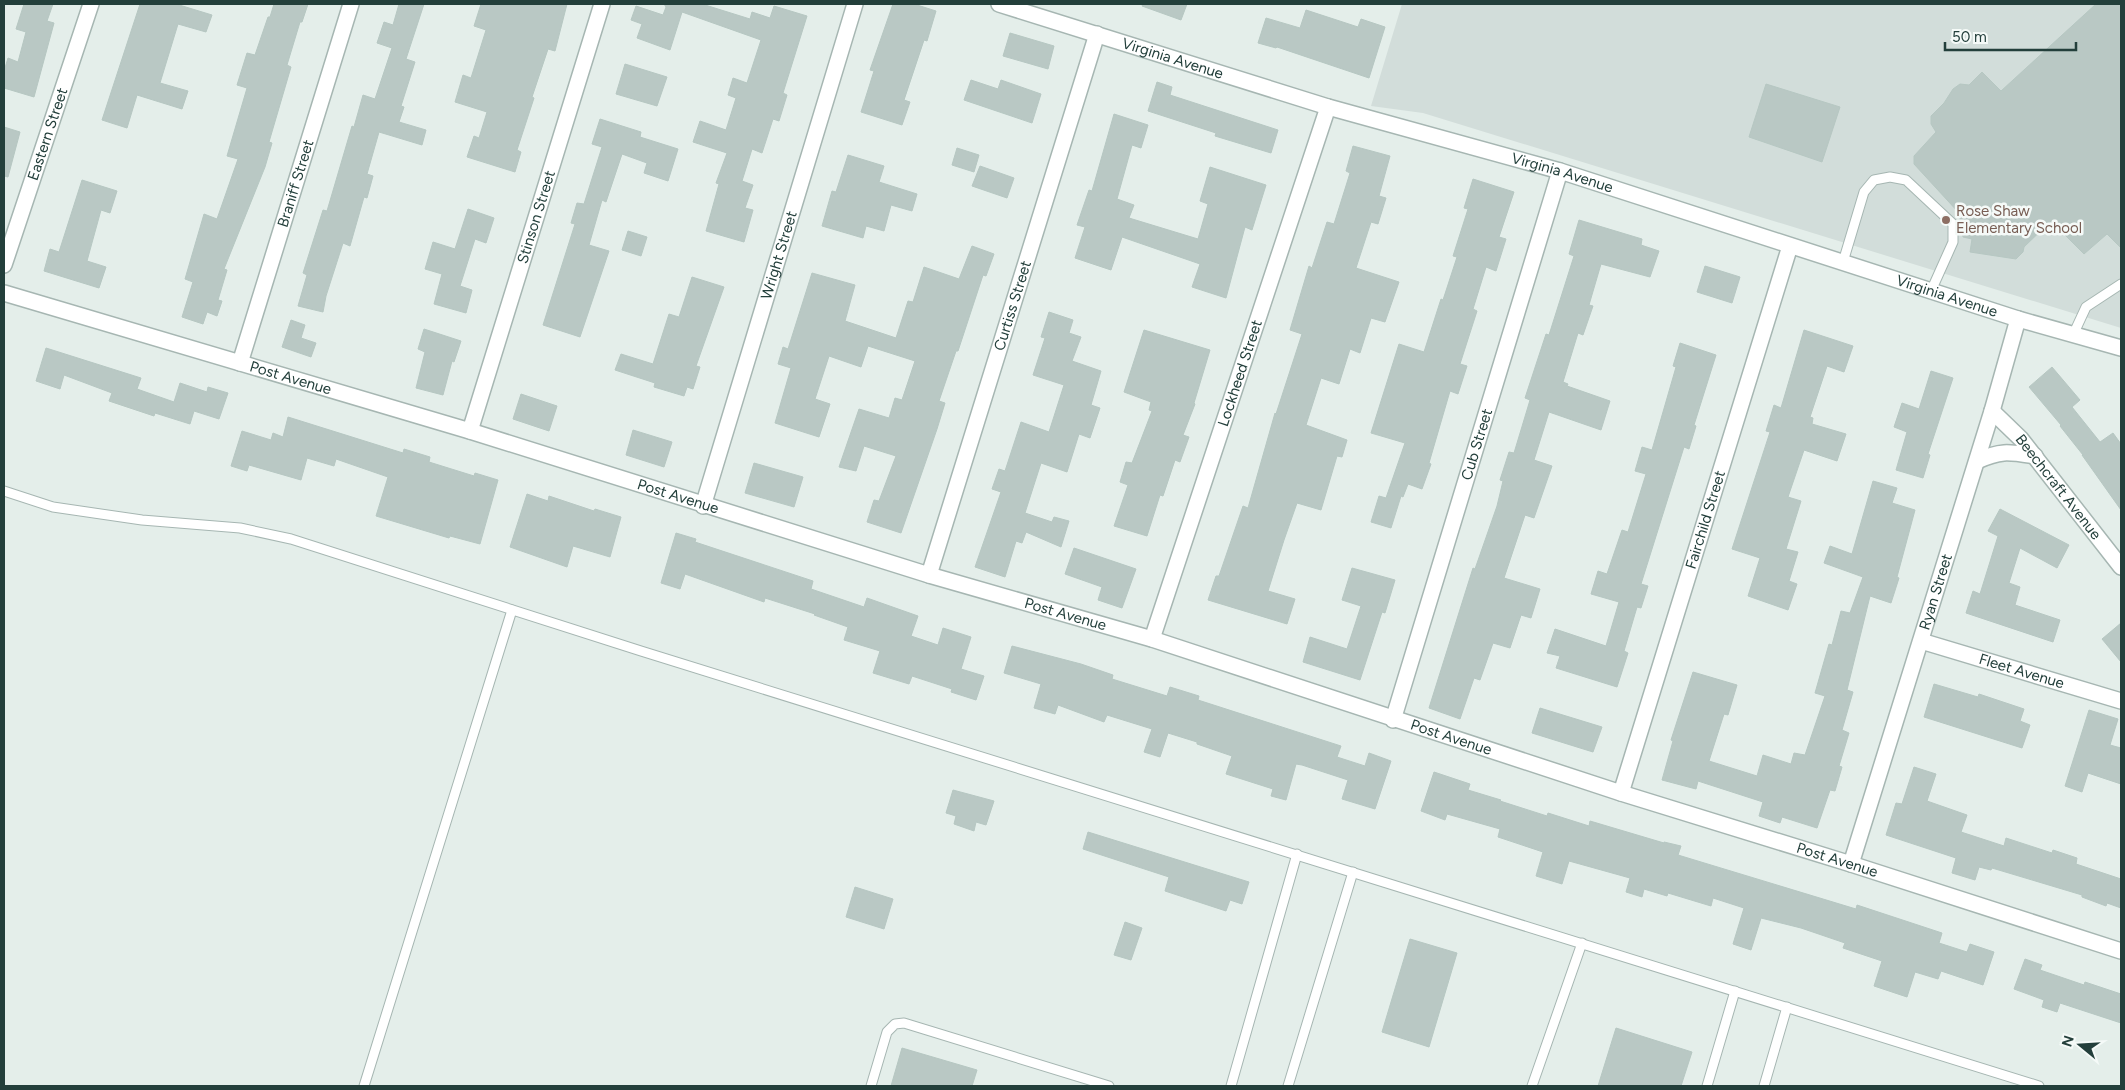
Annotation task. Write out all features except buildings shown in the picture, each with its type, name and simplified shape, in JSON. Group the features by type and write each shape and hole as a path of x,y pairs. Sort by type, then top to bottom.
{"street":[{"name":"Eastern Street","path":"4,264 91,4"},
{"name":"Braniff Street","path":"240,363 351,4"},
{"name":"Stinson Street","path":"470,431 602,4"},
{"name":"Wright Street","path":"703,506 855,4"},
{"name":"Virginia Avenue","path":"1000,4 1328,107 1560,171 2018,319 2121,348"},
{"name":"Curtiss Street","path":"929,576 1097,34"},
{"name":"Lockheed Street","path":"1152,639 1328,107"},
{"name":"Cub Street","path":"1393,720 1560,171"},
{"name":"Fairchild Street","path":"1621,793 1790,246"},
{"name":"Post Avenue","path":"4,293 470,431 929,576 1152,639 1393,720 2121,951"},
{"name":"Ryan Street","path":"1851,864 1977,462 2018,319"},
{"name":"Beechcraft Avenue","path":"1992,411 2021,438 2121,567"},
{"path":"1977,462 1992,454 2003,452 2035,456"},
{"name":"Fleet Avenue","path":"1921,641 2121,701"}],"lane":[{"path":"1843,262 1864,192 1874,180 1890,177 1906,180 1953,224 1953,242 1931,291"},
{"path":"2073,335 2086,307 2121,284"},
{"path":"4,492 52,507 142,520 240,528 290,539 2039,1086"},
{"path":"364,1086 512,610"},
{"path":"1230,1086 1297,854"},
{"path":"1288,1086 1353,872"},
{"path":"1532,1086 1582,943"},
{"path":"1707,1086 1735,991"},
{"path":"1764,1086 1787,1007"},
{"path":"871,1086 888,1032 895,1024 904,1023 1109,1086"}],"shaded area":[{"name":"Rose Shaw Elementary School","path":"1402,4 2121,4 2121,328 1423,113 1371,106"}],"place":[{"name":"Rose Shaw Elementary School","path":"1946,220"}]}
